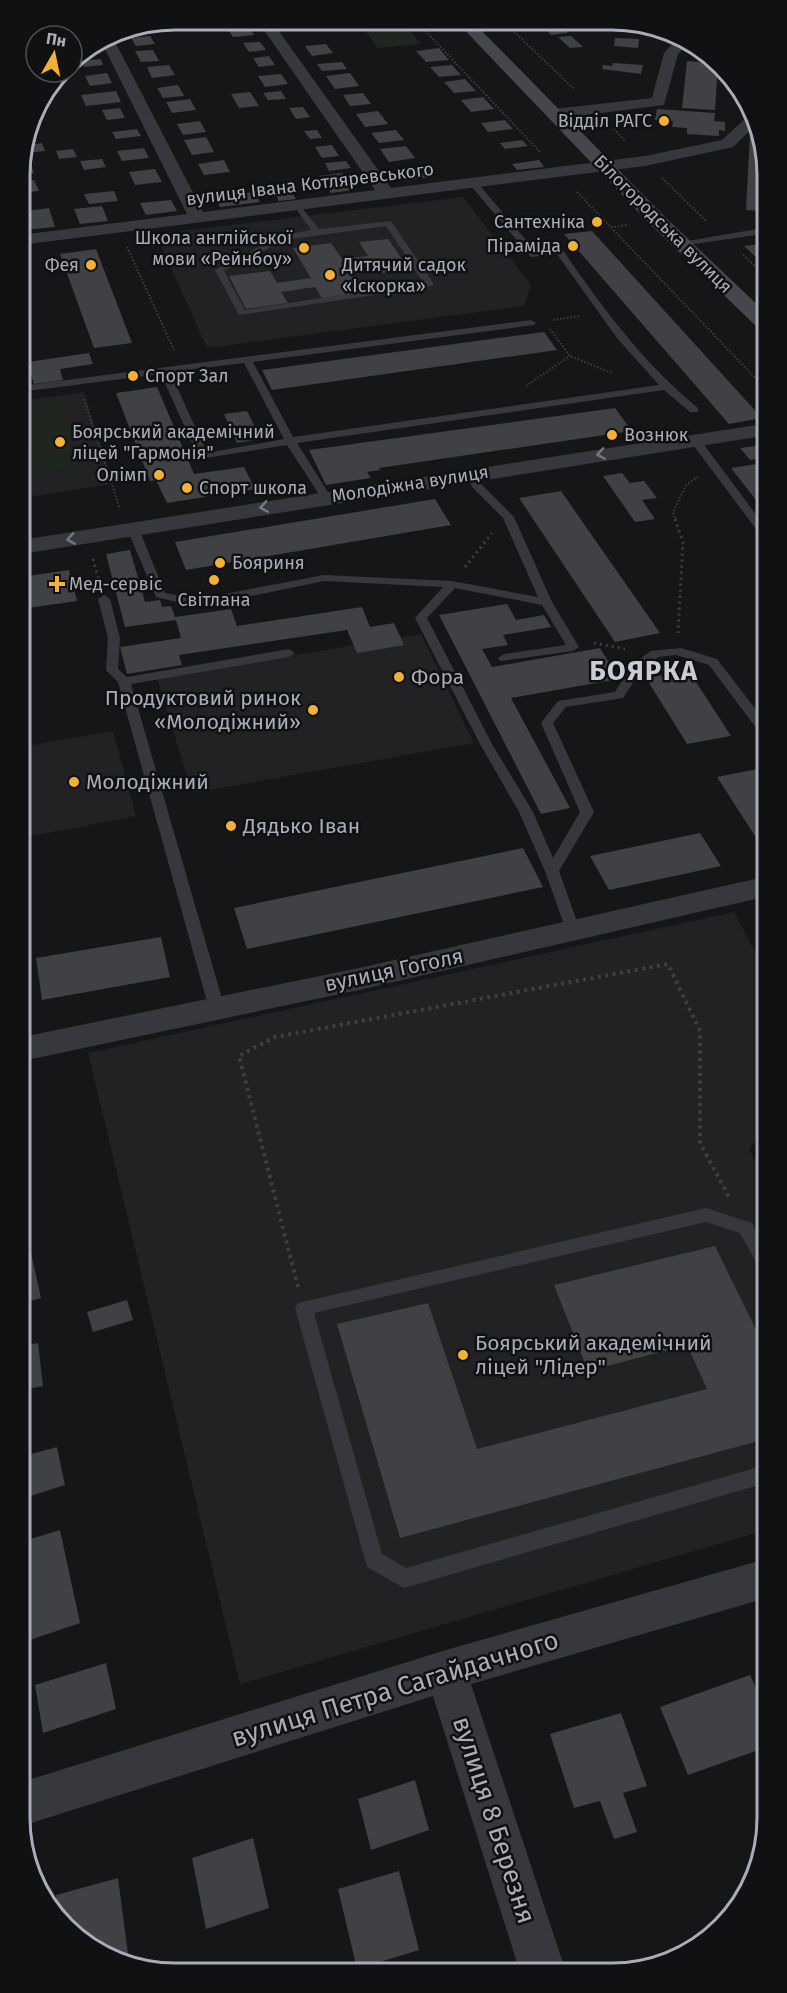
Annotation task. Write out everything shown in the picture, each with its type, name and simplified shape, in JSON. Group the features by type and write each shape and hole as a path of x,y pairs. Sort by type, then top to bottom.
{"street":[{"path":"271,30 387,195"},
{"name":"Білогородська вулиця","path":"472,30 680,243 757,316"},
{"path":"110,45 198,218"},
{"path":"554,114 658,102 671,53 678,46"},
{"name":"вулиця Івана Котляревського","path":"30,239 605,167 727,144 747,124"},
{"name":"Молодіжна вулиця","path":"30,545 128,524 326,497 757,431"},
{"name":"вулиця Гоголя","path":"30,1047 217,1009 757,889"},
{"name":"вулиця Петра Сагайдачного","path":"30,1801 446,1671 757,1582"},
{"name":"вулиця 8 Березня","path":"446,1671 540,1963"}],"lane":[{"path":"474,184 534,255 559,251 602,314 664,387 694,410"},
{"path":"298,206 317,232"},
{"path":"388,223 429,284 242,313 219,270 283,238 317,232 388,223"},
{"path":"680,243 757,232"},
{"path":"30,388 531,323"},
{"path":"248,359 291,441 326,497"},
{"path":"164,370 202,457 291,441 664,387"},
{"path":"695,440 757,523"},
{"path":"472,475 476,484 508,517 546,602 573,647 504,658"},
{"path":"128,524 160,595 198,603 324,578 452,584 546,602"},
{"path":"452,584 421,618 486,744 526,812 552,871 573,930"},
{"path":"104,599 114,638 112,670 124,681 217,1009"},
{"path":"552,871 587,812 547,723 562,704 619,695 637,668 655,654 677,651 713,662 757,720"},
{"path":"124,681 289,653"},
{"path":"757,1248 746,1228 706,1215 304,1308 375,1560 404,1578 757,1477"}],"path":[{"path":"424,30 757,380"},
{"path":"118,228 182,368"},
{"path":"570,356 544,321 602,314"},
{"path":"78,382 128,524"},
{"path":"677,651 683,542 673,512 686,485 714,466"},
{"path":"452,584 477,550 508,517"},
{"path":"92,557 104,599"},
{"path":"568,639 655,654"},
{"path":"304,1308 239,1056 275,1037 668,964 700,1031 700,1143 746,1228"}],"shaded area":[{"path":"364,30 409,30 421,44 378,48"},
{"path":"463,197 531,285 524,306 207,348 156,234"},
{"name":"Боярський академічний ліцей \"Гармонія\"","path":"84,392 113,484 30,497 30,400"},
{"path":"61,403 80,468 30,475 30,407"},
{"name":"Продуктовий ринок «Молодіжний»","path":"421,634 474,743 192,793 157,678"},
{"name":"Молодіжний","path":"113,731 136,816 30,836 30,746"},
{"name":"Боярський академічний ліцей \"Лідер\"","path":"734,912 757,955 757,1139 749,1149 757,1165 757,1533 240,1684 88,1053"}],"building":[{"path":"228,30 251,30 254,35 233,37"},
{"path":"546,30 565,30 568,33 551,35"},
{"path":"150,36 155,44 136,46 131,38"},
{"path":"571,36 583,47 570,48 558,37"},
{"path":"615,38 639,39 638,48 614,46"},
{"path":"260,42 266,50 249,52 243,43"},
{"path":"326,44 333,53 312,56 305,46"},
{"path":"439,48 449,60 426,62 416,51"},
{"path":"153,50 159,61 141,62 135,51"},
{"path":"269,56 275,65 259,67 253,58"},
{"path":"101,59 103,65 84,67 84,63"},
{"path":"687,61 702,62 717,76 715,110 682,108"},
{"path":"342,62 347,69 322,71 317,64"},
{"path":"613,63 643,65 641,74 602,69 603,65 612,66"},
{"path":"169,65 175,75 152,78 147,67"},
{"path":"452,65 461,75 439,77 430,67"},
{"path":"107,73 112,83 90,86 85,76"},
{"path":"350,73 359,86 335,89 326,76"},
{"path":"281,74 288,84 265,87 258,76"},
{"path":"465,79 476,91 454,93 444,82"},
{"path":"178,85 184,96 163,98 157,88"},
{"path":"116,91 121,102 86,106 81,95"},
{"path":"281,91 286,99 268,100 263,93"},
{"path":"250,92 259,106 239,108 231,94"},
{"path":"363,93 371,104 350,106 343,95"},
{"path":"483,97 494,109 471,112 461,100"},
{"path":"190,99 196,110 172,113 166,102"},
{"path":"303,107 310,117 296,119 289,108"},
{"path":"120,108 125,118 107,120 102,110"},
{"path":"657,109 715,113 714,121 725,122 725,131 719,130 719,136 687,134 687,128 672,127 673,121 655,120"},
{"path":"378,111 388,124 365,127 356,114"},
{"path":"505,120 513,129 488,132 481,123"},
{"path":"200,121 206,132 183,135 177,124"},
{"path":"137,129 141,136 116,139 112,132"},
{"path":"317,130 322,138 310,139 304,131"},
{"path":"396,130 404,140 379,143 371,133"},
{"path":"750,134 756,156 757,211 746,210"},
{"path":"206,137 214,152 192,155 184,140"},
{"path":"522,140 528,146 505,149 500,143"},
{"path":"42,143 45,151 32,152 34,144"},
{"path":"332,145 339,156 322,158 315,147"},
{"path":"406,146 415,158 389,162 380,149"},
{"path":"144,148 149,158 122,161 117,151"},
{"path":"73,149 77,157 59,159 56,151"},
{"path":"102,159 106,167 84,170 80,161"},
{"path":"224,160 230,172 204,175 198,164"},
{"path":"539,160 544,167 517,170 512,164"},
{"path":"346,161 351,168 329,171 325,163"},
{"path":"30,163 34,173 30,174"},
{"path":"423,167 431,177 404,181 396,170"},
{"path":"155,169 162,182 135,185 129,172"},
{"path":"342,173 354,190 331,193 319,176"},
{"path":"30,180 34,180 39,191 30,192"},
{"path":"289,188 296,199 279,201 273,190"},
{"path":"114,191 118,201 89,204 84,194"},
{"path":"254,192 260,202 220,207 215,197"},
{"path":"171,200 177,211 146,215 140,203"},
{"path":"102,206 108,221 80,224 74,209"},
{"path":"49,208 55,227 30,230 30,211"},
{"path":"592,231 757,412 757,419 729,424 564,234"},
{"name":"Дитячий садок «Іскорка»","path":"388,239 409,269 382,273 373,260 345,264 363,292 322,298 315,287 281,292 288,303 246,309 229,276 270,271 277,283 311,278 293,248 331,243 342,259 368,256 359,242"},
{"path":"757,244 757,258 744,246"},
{"path":"96,249 132,343 94,348 60,254"},
{"path":"544,332 557,350 272,390 262,370"},
{"path":"89,353 93,364 60,369 63,380 34,384 30,372 30,362"},
{"path":"157,387 194,474 244,467 255,489 167,503 156,480 150,481 116,393"},
{"path":"615,408 632,431 379,468 380,470 367,472 371,478 326,485 309,450"},
{"path":"247,411 261,439 237,443 224,414"},
{"path":"757,446 757,459 750,460 740,448"},
{"path":"757,464 757,501 731,468"},
{"path":"622,473 630,483 644,481 657,498 642,500 655,519 635,522 603,476"},
{"path":"561,491 660,633 615,642 519,498"},
{"path":"435,499 451,525 186,570 175,542"},
{"path":"130,550 145,602 160,600 162,607 171,606 175,617 231,609 237,626 362,607 370,627 394,623 404,645 357,653 347,630 179,655 182,665 127,674 120,647 181,638 176,620 125,627 106,554"},
{"path":"69,570 77,601 30,608 30,576"},
{"path":"507,604 516,620 544,615 551,627 503,635 508,645 482,649 492,667 600,648 619,679 511,698 570,808 541,814 439,615"},
{"path":"689,671 731,736 687,744 646,678"},
{"path":"757,769 757,839 717,777"},
{"path":"700,833 721,866 609,890 590,856"},
{"path":"523,848 543,887 247,949 234,908"},
{"path":"161,937 170,977 42,1000 36,958"},
{"path":"715,1246 757,1332 757,1441 400,1538 337,1324 428,1303 477,1449 707,1389 687,1345 588,1371 554,1285"},
{"path":"30,1248 41,1298 30,1301"},
{"path":"127,1300 133,1320 93,1332 87,1312"},
{"path":"38,1343 43,1386 30,1389 30,1345"},
{"path":"57,1447 65,1485 30,1496 30,1454"},
{"path":"60,1530 80,1623 30,1640 30,1539"},
{"path":"106,1663 116,1709 43,1733 35,1685"},
{"path":"750,1675 757,1690 757,1751 688,1775 660,1707"},
{"path":"621,1713 647,1786 623,1793 637,1832 614,1839 600,1801 574,1808 550,1734"},
{"path":"415,1780 429,1830 371,1850 358,1799"},
{"path":"253,1838 269,1908 206,1929 192,1858"},
{"path":"399,1871 419,1950 377,1963 356,1963 338,1889"},
{"path":"118,1878 128,1955 103,1944 87,1933 60,1906 56,1895"}],"place":[{"name":"Відділ РАГС","path":"664,121"},
{"name":"Сантехніка","path":"597,222"},
{"name":"Піраміда","path":"573,246"},
{"name":"Школа англійської мови «Рейнбоу»","path":"304,248"},
{"name":"Фея","path":"91,265"},
{"name":"Дитячий садок «Іскорка»","path":"330,275"},
{"name":"Спорт Зал","path":"133,376"},
{"name":"Вознюк","path":"612,435"},
{"name":"Боярський академічний ліцей \"Гармонія\"","path":"60,442"},
{"name":"Олімп","path":"159,475"},
{"name":"Спорт школа","path":"187,488"},
{"name":"Бояриня","path":"220,563"},
{"name":"Світлана","path":"214,580"},
{"name":"Мед-сервіс","path":"57,584"},
{"name":"Фора","path":"399,677"},
{"name":"Продуктовий ринок «Молодіжний»","path":"313,710"},
{"name":"Молодіжний","path":"74,782"},
{"name":"Дядько Іван","path":"231,826"},
{"name":"Боярський академічний ліцей \"Лідер\"","path":"463,1355"}],"district":[{"name":"БОЯРКА","path":"644,671"}]}
